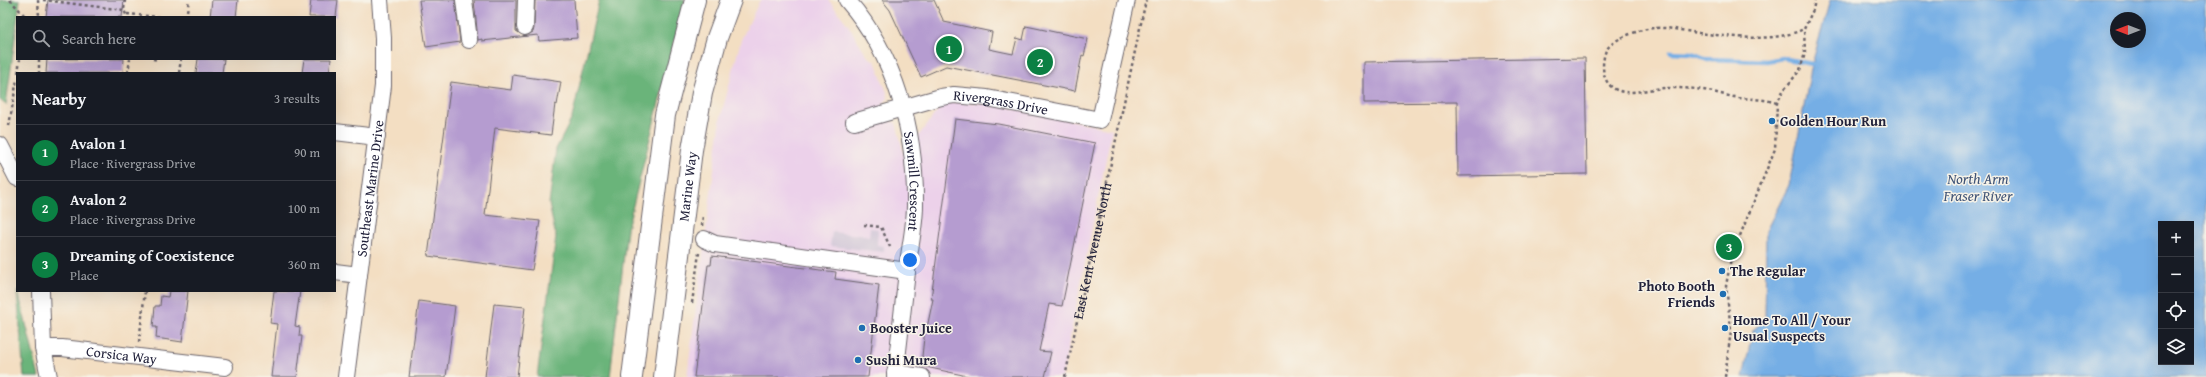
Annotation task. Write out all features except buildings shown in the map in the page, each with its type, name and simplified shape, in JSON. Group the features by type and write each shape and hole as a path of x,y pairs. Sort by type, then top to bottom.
{"main road":[{"path":"632,377 664,115 695,0"},
{"name":"Marine Way","path":"664,377 692,150 702,93 717,38 731,0"}],"street":[{"name":"Southeast Marine Drive","path":"346,377 383,86 383,38 380,0"},
{"path":"464,0 470,40"},
{"path":"525,27 526,0"},
{"name":"Sawmill Crescent","path":"847,0 858,12 883,52 908,130 915,177 916,208 895,375"},
{"name":"Rivergrass Drive","path":"854,122 941,97 970,96 1100,120 1127,0"},
{"path":"336,132 376,137"},
{"path":"0,145 16,176"},
{"path":"702,239 715,244 907,271"},
{"path":"336,272 359,275"},
{"path":"41,292 43,348 49,377"},
{"name":"Corsica Way","path":"43,348 62,348 225,367"},
{"path":"895,375 922,377"}],"path":[{"path":"10,0 25,16"},
{"path":"38,0 39,16"},
{"path":"43,0 124,10"},
{"path":"125,0 124,10 127,16"},
{"path":"186,16 189,0"},
{"name":"East Kent Avenue North","path":"1065,377 1146,0"},
{"path":"1725,377 1731,330 1726,286 1731,258 1775,149 1778,103 1782,91 1800,70 1805,53 1804,29 1813,10 1815,0"},
{"path":"1778,103 1763,98 1738,98 1702,90 1681,88 1624,92 1609,86 1604,79 1604,58 1606,50 1613,43 1633,33 1654,28 1732,36 1765,37 1782,35 1804,29"},
{"path":"18,72 20,60"},
{"path":"39,60 39,72"},
{"path":"128,72 130,60"},
{"path":"179,72 181,60"},
{"path":"9,126 16,85"},
{"path":"692,308 702,239 704,208"},
{"path":"864,225 881,227 891,249"},
{"path":"137,357 145,292"}],"shaded area":[{"path":"760,0 828,0 830,2 848,25 868,57 875,61 888,98 883,104 889,121 896,123 904,155 944,102 988,103 1112,129 1062,377 687,377 721,116 741,40"},
{"path":"870,228 878,229 877,245 884,246 884,252 830,246 832,232 869,236"}],"green space":[{"path":"0,0 20,0 18,16 16,16 16,30 6,105 0,100"},
{"path":"599,0 685,0 627,229 610,377 537,377 556,237 549,204 556,149 572,118"},
{"path":"17,292 39,377 24,377"}],"water":[{"name":"North Arm Fraser River","path":"1830,0 2206,0 2206,377 1743,377 1753,330 1765,320 1766,231 1789,185 1812,64"}],"waterway":[{"path":"1671,52 1692,53 1707,59 1767,61 1782,58 1812,64"}],"place":[{"name":"Avalon 1","path":"949,49"},
{"name":"Avalon 2","path":"1040,62"},
{"name":"Golden Hour Run","path":"1772,121"},
{"name":"Dreaming of Coexistence","path":"1729,247"},
{"name":"The Regular","path":"1722,271"},
{"name":"Photo Booth Friends","path":"1723,294"},
{"name":"Booster Juice","path":"862,328"},
{"name":"Home To All / Your Usual Suspects","path":"1725,328"},
{"name":"Sushi Mura","path":"858,360"}]}
